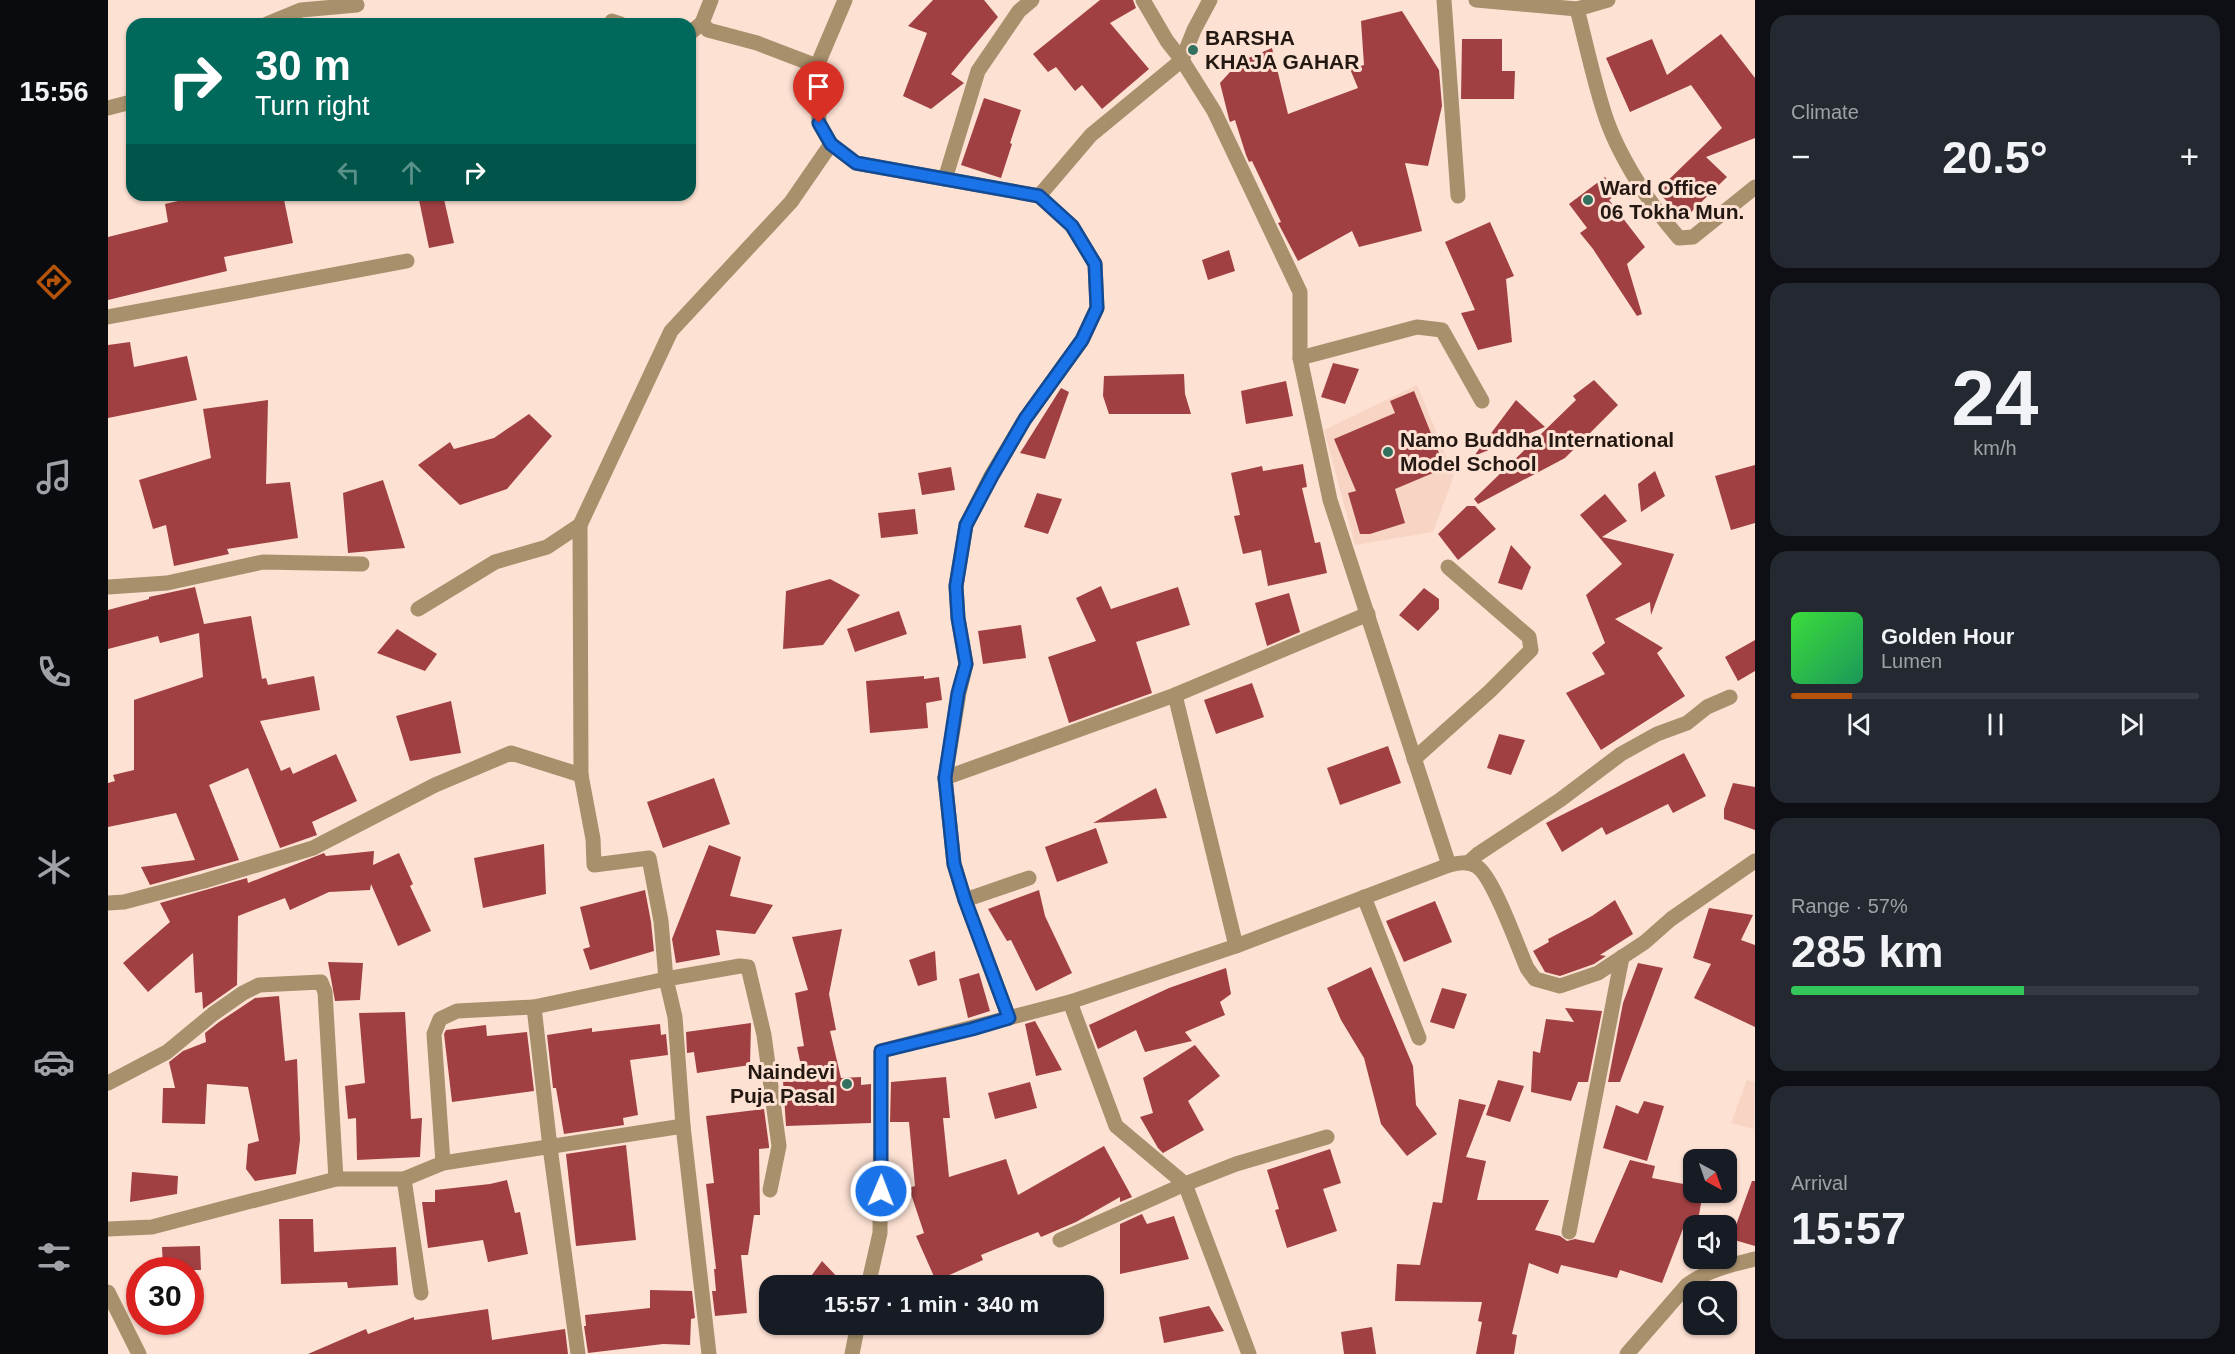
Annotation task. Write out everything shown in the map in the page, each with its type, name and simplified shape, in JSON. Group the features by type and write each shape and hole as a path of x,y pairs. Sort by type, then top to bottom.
{"street":[{"path":"696,28 702,23 711,0"},
{"path":"845,0 817,66 819,123 831,144 856,163 1039,196 1072,226 1095,264 1097,308 1082,340 1025,419 966,525 956,586 958,618 966,664 958,693 945,778 954,864 1009,1018"},
{"path":"945,179 978,71 1019,11 1032,0"},
{"path":"1143,0 1167,41 1182,60 1214,111 1300,292 1300,357 1330,500 1449,865"},
{"path":"1039,196 1091,135 1182,60 1194,30 1210,0"},
{"path":"1444,0 1458,196"},
{"path":"1476,0 1577,9 1608,0"},
{"path":"277,18 300,5 357,5"},
{"path":"1577,9 1604,114 1622,154 1665,222 1679,238 1693,237 1755,187"},
{"path":"702,23 708,30 757,43 817,66"},
{"path":"108,108 126,103"},
{"path":"709,1354 683,1126 675,1017 666,979 661,921 649,858 594,865 593,839 581,775 580,525 671,331 791,202 831,144"},
{"path":"108,317 407,261"},
{"path":"1300,357 1417,327 1442,330 1482,401"},
{"path":"418,609 495,562 547,547 580,525"},
{"path":"108,587 168,583 263,562 362,564"},
{"path":"1414,759 1490,691 1531,650 1529,637 1448,567"},
{"path":"945,778 1175,694 1368,614"},
{"path":"1175,694 1236,946"},
{"path":"1468,863 1560,800 1621,754 1657,734 1687,723 1707,707 1730,697"},
{"path":"108,903 124,902 204,881 313,848 435,785 511,753 581,775"},
{"path":"870,1275 880,1233 881,1051 1070,1002 1236,946 1449,865 1463,862 1481,870 1494,889 1527,968 1535,979 1560,986 1575,983 1598,973 1645,942 1671,919 1755,861"},
{"path":"965,900 1029,878"},
{"path":"1364,897 1419,1038"},
{"path":"1569,1232 1622,957"},
{"path":"443,1163 434,1034 440,1019 457,1011 534,1007 740,966 748,967 764,1035 779,1146 770,1190"},
{"path":"108,1083 167,1052 213,1014 243,993 260,985 321,982 325,992 336,1179"},
{"path":"1070,1002 1116,1126 1185,1184 1249,1354"},
{"path":"534,1007 550,1148 578,1354"},
{"path":"108,1229 152,1227 336,1179 404,1179 443,1163 683,1126"},
{"path":"1060,1240 1185,1184 1236,1164 1327,1137"},
{"path":"404,1179 421,1293"},
{"path":"1627,1354 1693,1281 1712,1270 1755,1259"},
{"path":"108,1292 113,1314 139,1354"},
{"path":"852,1354 856,1335"}],"shaded area":[{"name":"Namo Buddha International Model School","path":"1417,385 1454,475 1433,532 1355,545 1324,430"},
{"path":"1747,1080 1755,1082 1754,1129 1731,1123"}],"building":[{"path":"933,0 984,0 998,17 951,74 964,83 931,109 903,96 927,33 908,26"},
{"path":"1100,0 1133,0 1136,8 1110,23 1149,69 1102,109 1082,85 1075,91 1056,67 1048,72 1033,54"},
{"path":"1402,11 1439,70 1442,106 1428,166 1405,163 1422,231 1359,247 1352,231 1298,261 1278,223 1281,222 1252,161 1249,162 1235,120 1230,122 1220,83 1239,62 1272,48 1288,114 1358,88 1350,69 1364,65 1361,21"},
{"path":"1721,34 1755,78 1755,138 1706,157 1727,177 1684,219 1657,191 1722,128 1691,85 1630,112 1606,58 1652,39 1667,75"},
{"path":"1462,39 1502,39 1502,71 1515,71 1514,99 1461,99"},
{"path":"984,98 1021,110 1001,178 961,165"},
{"path":"1605,177 1618,193 1609,200 1645,247 1627,264 1642,314 1637,316 1580,233 1587,228 1569,204"},
{"path":"178,201 284,201 293,243 224,257 227,271 108,300 108,237 168,222 165,204"},
{"path":"419,201 444,201 454,243 429,248"},
{"path":"1490,222 1514,276 1506,279 1512,342 1478,350 1461,313 1475,310 1445,242"},
{"path":"1229,250 1235,271 1208,280 1202,260"},
{"path":"130,342 134,367 187,356 197,400 108,418 108,345"},
{"path":"1333,363 1359,369 1345,404 1321,397"},
{"path":"1184,374 1185,394 1191,414 1109,414 1103,396 1104,376"},
{"path":"1594,380 1618,405 1565,458 1478,504 1474,499 1576,400 1573,396"},
{"path":"1286,381 1293,416 1246,424 1241,391"},
{"path":"1061,388 1069,392 1045,459 1020,453"},
{"name":"Namo Buddha International Model School","path":"1414,391 1445,468 1395,489 1405,523 1370,534 1360,534 1348,493 1356,491 1334,439 1395,413 1390,401"},
{"path":"268,400 266,484 290,482 298,538 227,549 229,554 174,566 166,525 153,529 139,480 211,458 203,409"},
{"path":"1516,400 1545,427 1474,456"},
{"path":"529,414 552,436 507,489 460,505 418,465 450,442 454,449 494,438"},
{"path":"1303,464 1307,487 1302,488 1315,543 1320,542 1327,573 1268,586 1261,550 1243,554 1234,516 1240,515 1231,473 1262,466 1263,471"},
{"path":"1755,465 1755,523 1731,530 1715,476"},
{"path":"951,467 955,490 922,495 918,473"},
{"path":"1655,471 1665,496 1641,512 1638,484"},
{"path":"383,480 405,548 348,553 343,493"},
{"path":"1037,493 1062,499 1048,534 1024,527"},
{"path":"1605,494 1627,521 1602,537 1674,554 1651,615 1650,602 1615,619 1663,648 1657,653 1685,696 1601,750 1566,693 1605,674 1592,653 1605,643 1586,595 1622,564 1580,515"},
{"path":"1467,506 1475,506 1496,529 1458,560 1438,534"},
{"path":"915,509 918,534 881,538 878,513"},
{"path":"1511,545 1531,567 1522,590 1498,583"},
{"path":"830,579 860,595 823,645 783,649 786,591"},
{"path":"1101,586 1111,609 1178,587 1190,625 1136,642 1152,693 1069,723 1048,657 1096,641 1076,598"},
{"path":"195,587 204,624 251,616 262,679 266,678 268,685 314,676 320,710 260,721 281,771 290,767 293,774 336,754 357,801 312,822 317,835 280,848 248,768 209,785 239,860 150,885 141,867 195,860 176,813 108,827 108,783 115,781 113,775 134,770 134,700 203,677 199,633 160,643 158,636 108,649 108,610 149,599 149,597"},
{"path":"1424,588 1439,599 1439,609 1418,631 1399,615"},
{"path":"1289,593 1300,632 1267,646 1255,603"},
{"path":"899,611 907,634 855,652 847,629"},
{"path":"1021,625 1026,658 983,664 978,631"},
{"path":"397,629 437,654 425,671 377,653"},
{"path":"1755,640 1755,671 1738,681 1725,657"},
{"path":"924,676 924,679 939,677 942,700 926,703 928,728 870,733 866,681"},
{"path":"1252,683 1264,717 1216,734 1204,700"},
{"path":"451,701 461,753 410,761 396,716"},
{"path":"1499,734 1525,740 1511,775 1487,768"},
{"path":"1388,746 1401,783 1340,805 1327,768"},
{"path":"1684,753 1706,796 1673,813 1668,804 1606,835 1602,827 1562,852 1546,823"},
{"path":"714,778 730,824 663,848 647,802"},
{"path":"1733,783 1755,787 1755,830 1724,819 1724,809"},
{"path":"1156,788 1167,818 1093,823"},
{"path":"1096,828 1108,863 1057,882 1045,847"},
{"path":"544,844 546,894 483,908 474,858"},
{"path":"709,845 741,857 730,896 773,905 755,934 716,930 720,955 676,963 672,939"},
{"path":"374,851 373,865 399,853 413,884 410,886 431,931 398,946 371,884 370,890 329,892 290,910 285,898 238,916 237,985 203,1009 202,992 195,993 193,953 148,992 123,963 170,922 160,903 247,878 248,883 324,853 326,856"},
{"path":"645,890 654,951 590,970 583,949 590,947 580,907"},
{"path":"1039,890 1045,916 1072,973 1036,991 1011,940 1007,941 988,909"},
{"path":"1615,900 1633,934 1600,955 1606,956 1594,964 1560,976 1545,972 1533,951 1549,942 1548,939 1592,916"},
{"path":"1435,901 1452,942 1404,962 1386,921"},
{"path":"1709,908 1753,915 1741,940 1755,945 1755,1027 1694,998 1711,964 1693,958"},
{"path":"842,929 829,994 836,1030 830,1031 841,1078 861,1077 861,1085 871,1084 871,1123 786,1126 783,1081 804,1080 797,1047 804,1046 795,993 808,990 792,937"},
{"path":"935,951 937,980 918,986 909,960"},
{"path":"328,962 363,963 360,1000 335,1001"},
{"path":"1638,963 1663,968 1620,1082 1608,1082 1623,1003"},
{"path":"1371,967 1413,1066 1416,1105 1437,1134 1407,1156 1381,1124 1364,1058 1341,1020 1327,988"},
{"path":"1226,968 1231,994 1220,1002 1225,1015 1185,1032 1192,1041 1145,1052 1136,1030 1098,1049 1089,1025 1169,988"},
{"path":"979,973 990,1011 968,1018 959,979"},
{"path":"1442,988 1467,994 1454,1029 1430,1022"},
{"path":"279,996 285,1061 297,1059 300,1140 296,1174 255,1181 246,1169 248,1144 259,1141 248,1087 207,1084 205,1124 162,1123 163,1088 175,1088 169,1062 183,1051 206,1042 205,1033 255,998"},
{"path":"1565,1008 1602,1011 1588,1082 1578,1082 1571,1101 1531,1092 1533,1051 1540,1053 1546,1019 1574,1022"},
{"path":"405,1012 411,1119 422,1118 420,1157 357,1160 356,1118 348,1119 345,1086 365,1083 359,1013"},
{"path":"1035,1021 1062,1070 1036,1076 1025,1024"},
{"path":"751,1023 750,1065 697,1073 694,1052 687,1053 686,1032"},
{"path":"660,1024 661,1035 666,1034 668,1055 630,1060 638,1115 623,1118 624,1125 564,1134 556,1088 553,1088 547,1035 592,1028 592,1032"},
{"path":"486,1025 487,1036 527,1032 534,1091 452,1102 444,1034 446,1030"},
{"path":"1195,1045 1220,1076 1188,1101 1204,1130 1163,1153 1140,1117 1153,1113 1143,1078"},
{"path":"946,1077 950,1118 943,1118 949,1177 1006,1159 1018,1195 1104,1146 1132,1197 1120,1202 1120,1197 1076,1222 1041,1237 1038,1232 981,1255 983,1260 949,1275 933,1275 916,1236 924,1233 909,1188 915,1186 909,1122 890,1122 891,1082"},
{"path":"1498,1080 1524,1086 1510,1122 1486,1115"},
{"path":"1030,1082 1037,1108 995,1119 988,1093"},
{"path":"1459,1099 1486,1105 1466,1157 1486,1161 1477,1200 1549,1200 1535,1230 1560,1236 1567,1241 1575,1239 1594,1243 1630,1160 1655,1166 1652,1178 1683,1184 1683,1203 1701,1203 1699,1215 1683,1215 1683,1229 1662,1283 1620,1270 1617,1278 1561,1265 1558,1274 1529,1263 1512,1334 1517,1335 1514,1354 1476,1354 1482,1322 1478,1321 1482,1302 1395,1301 1397,1264 1420,1265 1433,1202 1442,1203"},
{"path":"1644,1101 1664,1106 1647,1161 1603,1148 1616,1105 1638,1114"},
{"path":"764,1109 769,1148 759,1149 760,1215 754,1215 748,1255 741,1255 747,1313 715,1316 712,1291 716,1291 714,1269 716,1269 706,1184 714,1183 706,1116"},
{"path":"626,1145 636,1240 576,1246 566,1154"},
{"path":"1330,1149 1341,1183 1323,1189 1337,1231 1287,1248 1275,1210 1279,1209 1267,1170"},
{"path":"132,1172 178,1176 177,1194 130,1202"},
{"path":"507,1180 515,1213 520,1212 528,1254 488,1262 483,1240 428,1248 422,1202 435,1202 435,1190"},
{"path":"1752,1181 1755,1181 1755,1246 1737,1241 1737,1222"},
{"path":"1142,1214 1147,1224 1174,1216 1189,1259 1120,1274 1120,1224"},
{"path":"279,1219 313,1219 314,1252 396,1247 398,1285 348,1288 347,1282 281,1284"},
{"path":"200,1246 200,1257 162,1257 162,1247"},
{"path":"822,1261 835,1275 812,1275"},
{"path":"650,1290 692,1291 695,1318 691,1319 690,1345 663,1344 588,1353 584,1326 586,1326 585,1315 650,1308"},
{"path":"1209,1306 1224,1331 1164,1343 1159,1317"},
{"path":"488,1309 492,1340 565,1329 568,1354 308,1354 366,1329 368,1334 414,1317 414,1320"},
{"path":"1372,1327 1376,1354 1344,1354 1341,1332"}],"place":[{"name":"BARSHA KHAJA GAHAR","path":"1193,50"},
{"name":"Ward Office 06 Tokha Mun.","path":"1588,200"},
{"name":"Namo Buddha International Model School","path":"1388,452"},
{"name":"Naindevi Puja Pasal","path":"847,1084"}],"route":[{"path":"819,123 831,144 856,163 1039,196 1072,226 1095,264 1097,308 1082,340 1025,419 966,525 956,586 958,618 966,664 958,693 945,778 954,864 1009,1018 881,1051 881,1191"}]}
